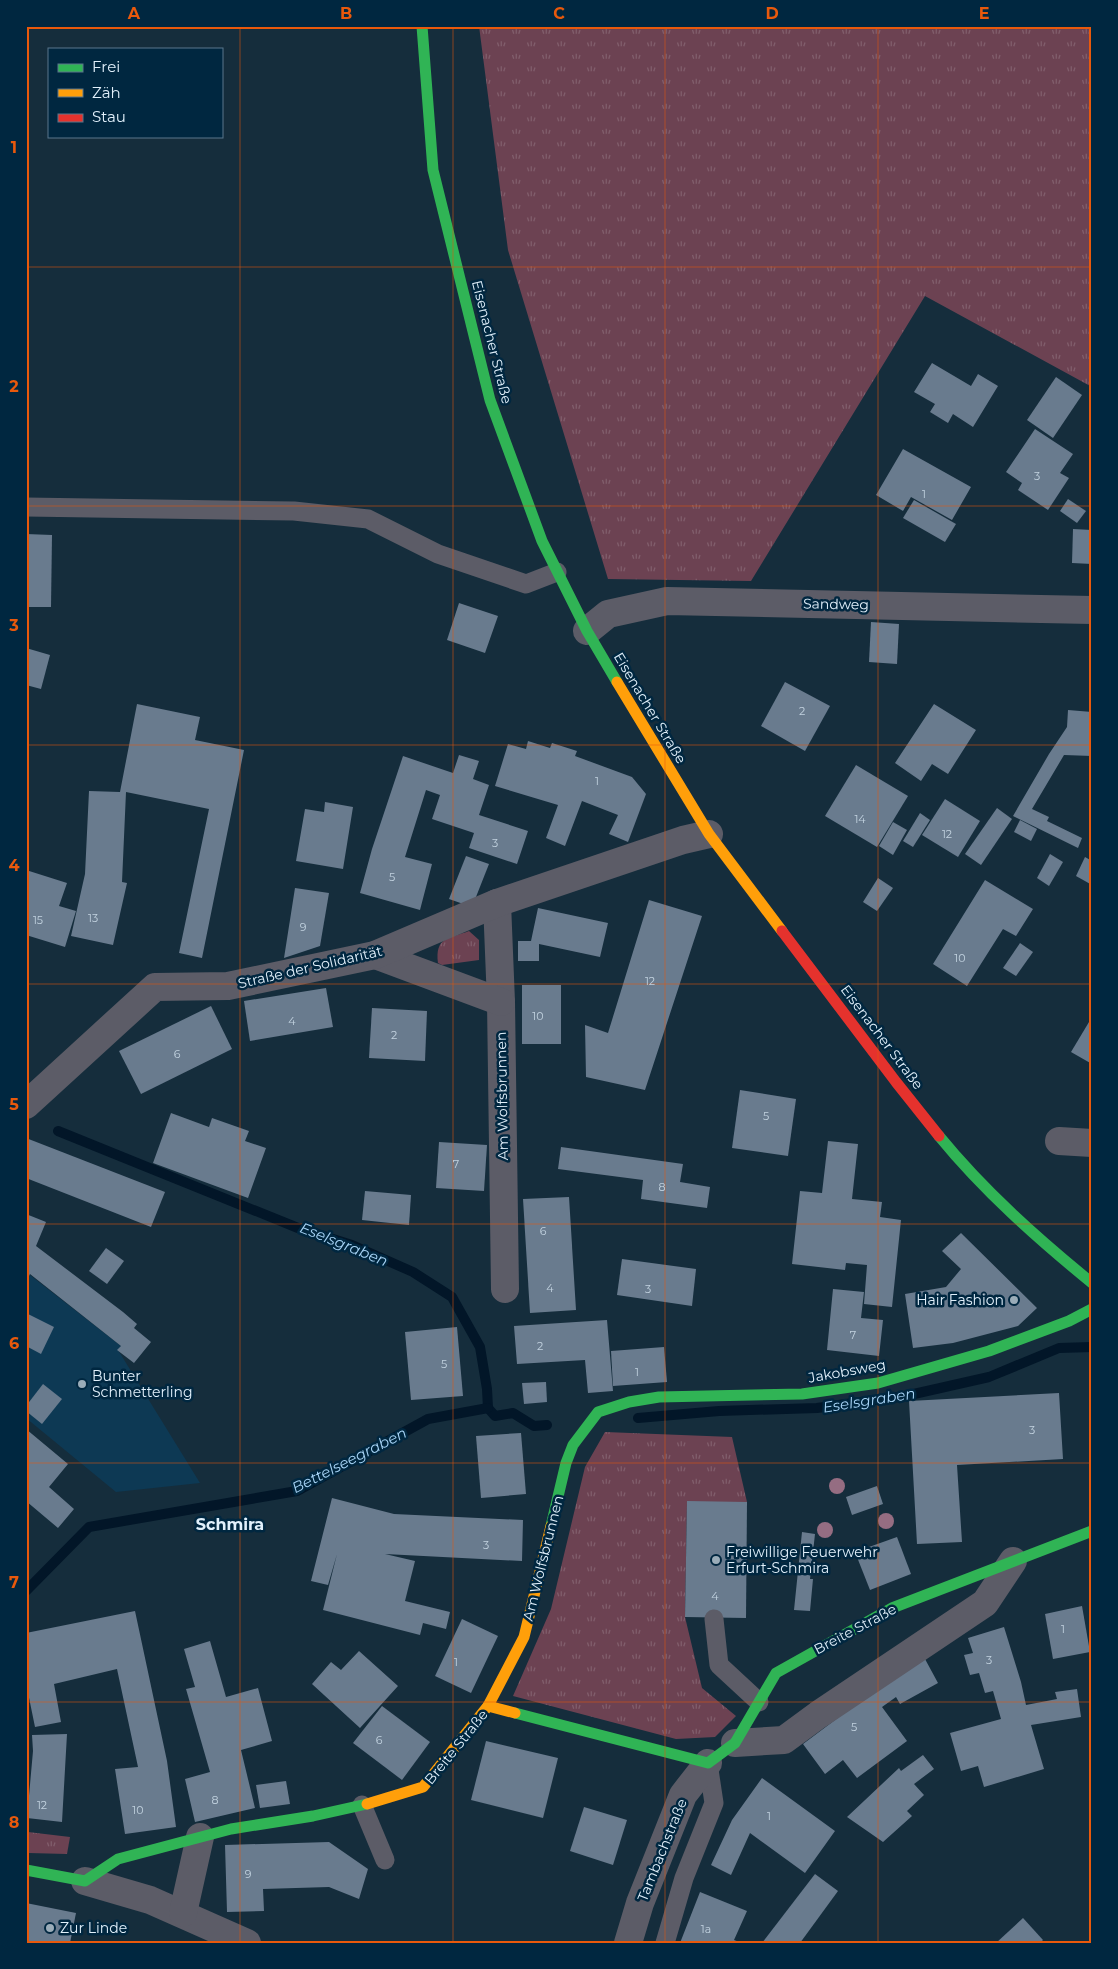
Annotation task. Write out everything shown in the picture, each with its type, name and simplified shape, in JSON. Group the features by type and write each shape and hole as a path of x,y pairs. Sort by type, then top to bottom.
{"street":[{"name":"Eisenacher Straße","path":"422,26 433,170 490,400 542,541 587,632 709,834 896,1082 951,1150 1002,1204 1048,1247 1092,1283"},
{"name":"Sandweg","path":"587,632 608,614 667,601 1092,610"},
{"name":"Straße der Solidarität","path":"26,1105 155,987 228,986 375,954 497,904 683,840 709,834"},
{"name":"Am Wolfsbrunnen","path":"497,904 501,1002 505,1289"},
{"path":"375,954 501,1002"},
{"path":"1059,1141 1092,1143"},
{"name":"Jakobsweg","path":"598,1412 629,1402 658,1397 802,1394 878,1383 988,1351 1069,1321 1092,1309"},
{"name":"Am Wolfsbrunnen","path":"488,1706 524,1637 566,1463 573,1445 598,1412"},
{"name":"Breite Straße","path":"85,1881 118,1859 231,1829 313,1816 362,1805 424,1787 488,1706 708,1763 735,1743 776,1672 892,1608 1092,1531"},
{"path":"735,1743 784,1740 986,1604 1013,1561"},
{"name":"Tambachstraße","path":"628,1943 640,1903 683,1796 708,1763"},
{"path":"183,1913 200,1837"},
{"path":"26,1870 85,1881 150,1900 247,1943"}],"lane":[{"path":"26,507 294,511 368,519 438,554 526,584 557,572"},
{"path":"714,1619 719,1665 759,1702"},
{"path":"665,1943 684,1878 714,1803 708,1763"},
{"path":"362,1805 385,1860"}],"shaded area":[{"name":"Bunter Schmetterling","path":"26,1272 121,1346 118,1350 200,1483 116,1492 26,1418"}],"green space":[{"path":"479,26 1092,26 1092,387 925,296 751,581 608,579 508,250"},
{"path":"469,931 479,940 479,960 442,965 438,963 439,948 444,940"},
{"path":"605,1432 732,1437 747,1502 687,1502 685,1617 702,1688 736,1716 715,1737 676,1739 513,1696 551,1609 585,1467"},
{"path":"28,1832 70,1837 67,1854 29,1853"}],"building":[{"path":"932,363 971,386 978,374 998,386 973,427 953,414 948,423 930,412 935,404 914,392"},
{"path":"1056,377 1082,395 1053,438 1027,420"},
{"path":"1035,429 1073,454 1060,473 1069,478 1048,510 1018,490 1022,483 1006,472"},
{"path":"903,449 971,487 952,520 911,497 903,511 876,495"},
{"path":"1068,499 1086,511 1077,523 1060,511"},
{"path":"914,500 956,524 945,542 903,518"},
{"path":"1073,529 1092,530 1092,564 1072,563"},
{"path":"26,534 52,535 51,607 26,607"},
{"path":"459,603 498,616 485,653 447,640"},
{"path":"871,622 899,624 897,664 869,662"},
{"path":"26,648 50,655 41,689 26,685"},
{"path":"785,682 830,706 805,751 761,726"},
{"path":"137,704 200,717 195,740 244,750 202,958 179,953 209,809 126,792 122,882 127,883 113,945 71,936 85,874 89,791 120,792"},
{"path":"934,704 976,730 948,774 932,764 921,781 895,763"},
{"path":"1068,710 1092,712 1092,756 1064,755 1032,809 1049,817 1047,821 1082,838 1078,848 1013,816 1067,727"},
{"path":"528,741 550,748 552,743 577,751 575,756 632,777 646,794 628,842 609,834 618,815 582,801 565,846 546,838 558,805 495,786 508,744 526,749"},
{"path":"459,755 479,761 473,779 489,785 479,815 528,831 517,864 469,848 474,833 432,819 440,795 426,790 405,857 432,864 420,910 360,893 372,849 403,756 453,773"},
{"path":"856,765 908,796 877,847 825,816"},
{"path":"945,799 980,821 958,857 922,835"},
{"path":"325,802 353,807 343,869 296,861 305,809 324,812"},
{"path":"997,808 1012,819 981,865 965,854"},
{"path":"920,813 930,820 913,847 903,841"},
{"path":"1020,820 1037,829 1031,841 1014,832"},
{"path":"893,822 907,830 893,855 879,846"},
{"path":"1050,854 1063,862 1049,886 1037,878"},
{"path":"466,856 489,864 472,907 449,899"},
{"path":"1085,857 1092,861 1092,885 1076,876"},
{"path":"26,870 67,883 59,906 76,911 65,947 26,935"},
{"path":"878,878 893,888 877,911 863,902"},
{"path":"985,880 1033,909 1016,936 1003,929 967,986 933,964"},
{"path":"295,888 329,893 320,946 284,958"},
{"path":"649,900 702,916 645,1090 586,1077 585,1025 608,1033"},
{"path":"538,908 608,923 600,957 539,944 539,961 518,961 518,941 531,941"},
{"path":"1020,943 1033,952 1016,976 1003,968"},
{"path":"522,985 561,985 561,1044 522,1044"},
{"path":"326,988 333,1027 250,1041 244,1001"},
{"path":"211,1006 232,1049 141,1094 119,1051"},
{"path":"372,1008 427,1011 425,1061 369,1058"},
{"path":"1092,1017 1092,1064 1071,1052"},
{"path":"740,1090 796,1099 788,1156 732,1148"},
{"path":"171,1113 209,1127 212,1118 249,1131 245,1141 266,1148 248,1198 153,1163"},
{"path":"26,1138 165,1192 151,1227 26,1178"},
{"path":"828,1141 858,1144 852,1199 882,1202 880,1217 901,1220 892,1307 864,1304 867,1265 846,1263 845,1270 792,1264 800,1191 822,1193"},
{"path":"439,1142 487,1145 484,1191 436,1188"},
{"path":"561,1147 683,1164 680,1182 710,1187 707,1208 641,1199 643,1180 558,1169"},
{"path":"365,1191 411,1195 409,1225 362,1220"},
{"path":"569,1197 576,1310 530,1313 523,1199"},
{"path":"26,1214 46,1222 36,1246 123,1312 137,1324 134,1328 151,1342 134,1363 117,1350 121,1346 30,1274 26,1282"},
{"path":"961,1233 1037,1308 1018,1326 953,1343 913,1348 905,1294 946,1287 961,1269 942,1251"},
{"path":"106,1248 124,1261 107,1284 89,1271"},
{"path":"622,1259 696,1269 692,1306 617,1295"},
{"path":"833,1289 864,1292 861,1318 883,1320 879,1356 827,1350"},
{"path":"26,1313 54,1327 41,1354 26,1346"},
{"path":"607,1320 613,1391 588,1393 585,1360 517,1364 514,1326"},
{"path":"457,1327 463,1396 411,1400 405,1332"},
{"path":"664,1347 667,1382 613,1386 611,1351"},
{"path":"546,1382 547,1402 524,1404 522,1383"},
{"path":"43,1384 62,1399 42,1424 26,1411 26,1406"},
{"path":"1059,1393 1063,1459 957,1465 962,1542 917,1544 909,1401"},
{"path":"26,1429 68,1464 49,1487 74,1509 58,1528 26,1501"},
{"path":"521,1433 526,1494 481,1498 476,1436"},
{"path":"877,1486 883,1504 852,1515 846,1497"},
{"path":"332,1498 394,1514 523,1520 522,1561 385,1554 415,1561 405,1601 450,1612 446,1629 423,1623 420,1635 323,1610 337,1554 328,1585 311,1581"},
{"name":"Freiwillige Feuerwehr Erfurt-Schmira","path":"687,1501 747,1502 746,1618 685,1617"},
{"path":"802,1532 815,1534 810,1579 813,1579 810,1611 794,1610"},
{"path":"897,1537 911,1574 870,1590 855,1552"},
{"path":"1082,1606 1090,1652 1053,1659 1045,1614"},
{"path":"135,1611 167,1761 176,1827 125,1834 115,1769 138,1767 117,1669 54,1684 61,1722 35,1727 26,1683 26,1633"},
{"path":"462,1619 498,1636 471,1693 435,1676"},
{"path":"1004,1627 1026,1705 1057,1699 1055,1692 1077,1689 1081,1717 1031,1725 1044,1769 984,1787 978,1766 961,1771 950,1733 1001,1719 993,1691 985,1693 979,1673 970,1675 964,1655 973,1653 968,1638"},
{"path":"210,1641 226,1697 258,1688 272,1741 241,1750 255,1808 195,1822 185,1779 210,1772 186,1689 195,1687 184,1649"},
{"path":"359,1651 398,1686 360,1728 312,1684 331,1662 341,1670"},
{"path":"925,1659 938,1683 900,1704 896,1697 882,1707 907,1741 857,1778 843,1760 825,1774 803,1744 871,1693"},
{"path":"382,1706 430,1742 402,1780 353,1743"},
{"path":"67,1734 62,1822 27,1818 33,1751 32,1735"},
{"path":"486,1741 558,1758 543,1818 471,1800"},
{"path":"923,1755 934,1769 914,1784 924,1795 907,1811 912,1816 883,1842 847,1817 899,1768 901,1771"},
{"path":"762,1778 835,1831 805,1873 750,1833 731,1875 711,1865 732,1820"},
{"path":"286,1781 290,1804 260,1808 256,1785"},
{"path":"584,1807 627,1820 613,1865 570,1851"},
{"path":"329,1842 368,1869 359,1899 329,1887 263,1889 264,1911 227,1912 225,1845"},
{"path":"815,1874 838,1891 800,1943 762,1943"},
{"path":"700,1892 747,1911 734,1940 742,1943 680,1943"},
{"name":"Zur Linde","path":"26,1903 76,1913 70,1943 26,1943"},
{"path":"1023,1918 1043,1940 1040,1943 996,1943"}],"waterway":[{"name":"Eselsgraben","path":"58,1131 298,1228 352,1245 413,1272 452,1297 480,1347 488,1408 495,1416 513,1413 534,1426 547,1425"},
{"name":"Eselsgraben","path":"638,1418 719,1411 817,1408 905,1396 989,1377 1059,1348 1092,1347"},
{"name":"Bettelseegraben","path":"26,1591 89,1527 297,1491 428,1419 488,1408"}],"traffic: fast":[{"path":"422,26 433,170 490,400 542,541 587,631 617,682"},
{"path":"939,1136 993,1195 1051,1249 1092,1283"},
{"path":"551,1526 566,1463 573,1445 598,1412 629,1402 659,1397 802,1394 878,1383 989,1351 1069,1321 1092,1309"},
{"path":"515,1713 708,1763 735,1743 776,1673 892,1608 1092,1531"},
{"path":"26,1870 85,1881 118,1859 231,1829 313,1816 367,1804"}],"traffic: slow":[{"path":"617,682 709,834 782,931"},
{"path":"488,1706 524,1637 551,1526"},
{"path":"367,1804 423,1787 488,1706 515,1713"}],"traffic: jam":[{"path":"782,931 939,1136"}],"place":[{"name":"Hair Fashion","path":"1014,1300"},
{"name":"Bunter Schmetterling","path":"82,1384"},
{"name":"Freiwillige Feuerwehr Erfurt-Schmira","path":"716,1560"},
{"name":"Zur Linde","path":"50,1928"}],"district":[{"name":"Schmira","path":"230,1524"}]}
